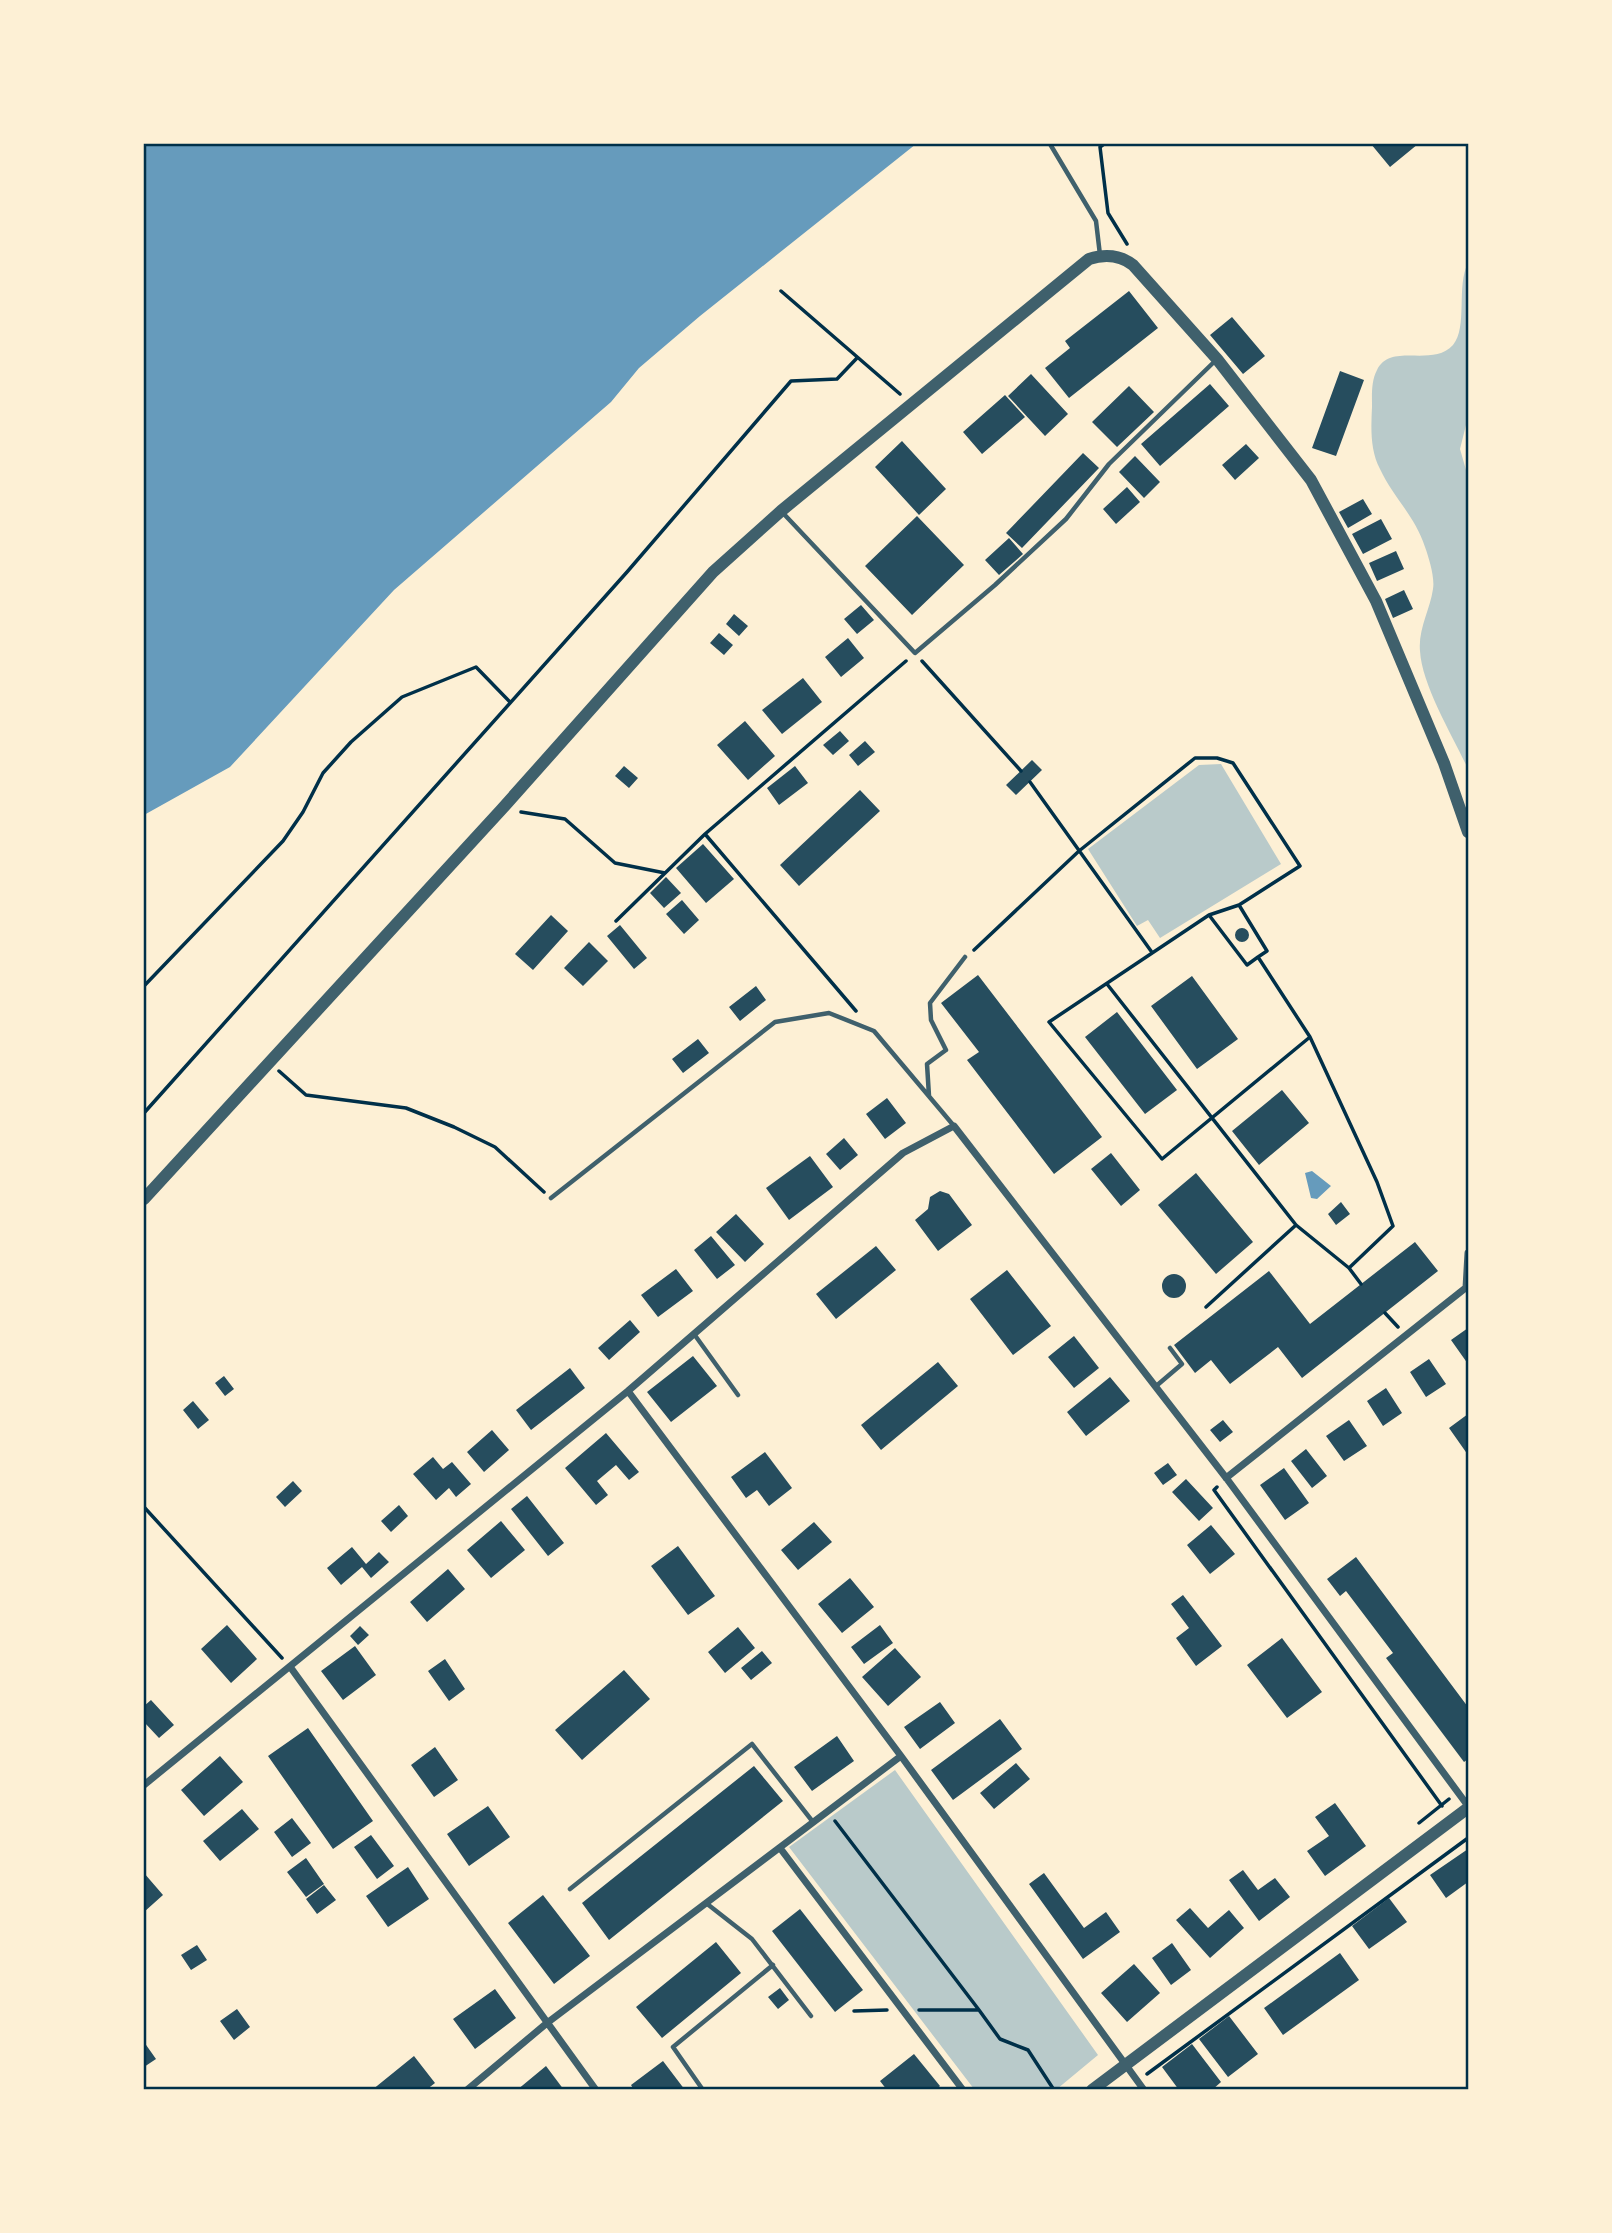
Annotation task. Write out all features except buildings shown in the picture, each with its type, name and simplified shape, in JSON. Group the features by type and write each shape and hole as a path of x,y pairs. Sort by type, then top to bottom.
{"street":[{"path":"144,1199 501,810 713,572 781,511 1089,259 1100,256 1124,259 1133,265 1217,359 1311,480 1376,601 1444,764 1468,832"},
{"path":"144,1785 628,1391 903,1153 954,1126 1226,1478 1468,1807 1092,2090"},
{"path":"1226,1478 1467,1287 1468,1253"},
{"path":"628,1391 901,1756 1144,2090"},
{"path":"291,1668 596,2090"},
{"path":"467,2090 547,2023 901,1756"},
{"path":"780,1848 963,2090"}],"lane":[{"path":"1050,144 1096,221 1100,256"},
{"path":"781,511 915,653 995,585 1066,519 1109,464 1217,359"},
{"path":"929,1096 927,1064 946,1050 931,1020 930,1003 965,957"},
{"path":"551,1198 775,1022 829,1013 874,1031 954,1126"},
{"path":"694,1334 738,1395"},
{"path":"1154,1388 1182,1364 1170,1348"},
{"path":"570,1889 752,1744 813,1822"},
{"path":"706,1903 752,1939 811,2015"},
{"path":"703,2090 673,2047 773,1965"}],"path":[{"path":"1104,144 1100,147 1108,212 1131,252"},
{"path":"781,291 912,404"},
{"path":"144,1113 510,702 791,380 837,379 857,358"},
{"path":"616,921 705,834 915,653 1021,771"},
{"path":"144,986 283,841 303,812 323,773 402,697 476,667 510,702"},
{"path":"965,957 1079,851 1195,758 1217,758 1233,762 1300,866 1238,905 1209,915 1151,951 1049,1022 1162,1159 1310,1037"},
{"path":"1030,782 1151,951"},
{"path":"501,810 565,819 615,863 665,873"},
{"path":"705,834 874,1031"},
{"path":"1209,915 1247,965 1267,951 1238,905"},
{"path":"1258,957 1310,1037 1377,1182 1392,1226 1349,1268"},
{"path":"1107,984 1296,1225 1349,1268 1361,1284"},
{"path":"269,1062 306,1095 406,1108 495,1147 551,1198"},
{"path":"1206,1307 1296,1225"},
{"path":"1137,2081 1468,1837 1214,1490"},
{"path":"144,1507 291,1668"},
{"path":"828,1811 1000,2039 1028,2050 1054,2090"},
{"path":"854,2011 979,2010"}],"shaded area":[{"path":"1468,263 1468,417 1460,449 1468,477 1468,769 1439,711 1422,665 1421,635 1433,584 1430,562 1416,526 1377,462 1371,423 1374,379 1383,362 1402,356 1434,355 1453,345 1460,328 1463,283"},
{"path":"1221,764 1281,864 1160,938 1148,920 1137,926 1088,849 1199,765"},
{"path":"895,1770 1098,2055 1057,2089 974,2089 789,1847"}],"water":[{"path":"144,144 916,144 639,368 611,402 394,590 230,767 144,815"},
{"path":"1312,1171 1331,1186 1317,1199 1311,1198 1305,1173"}]}
